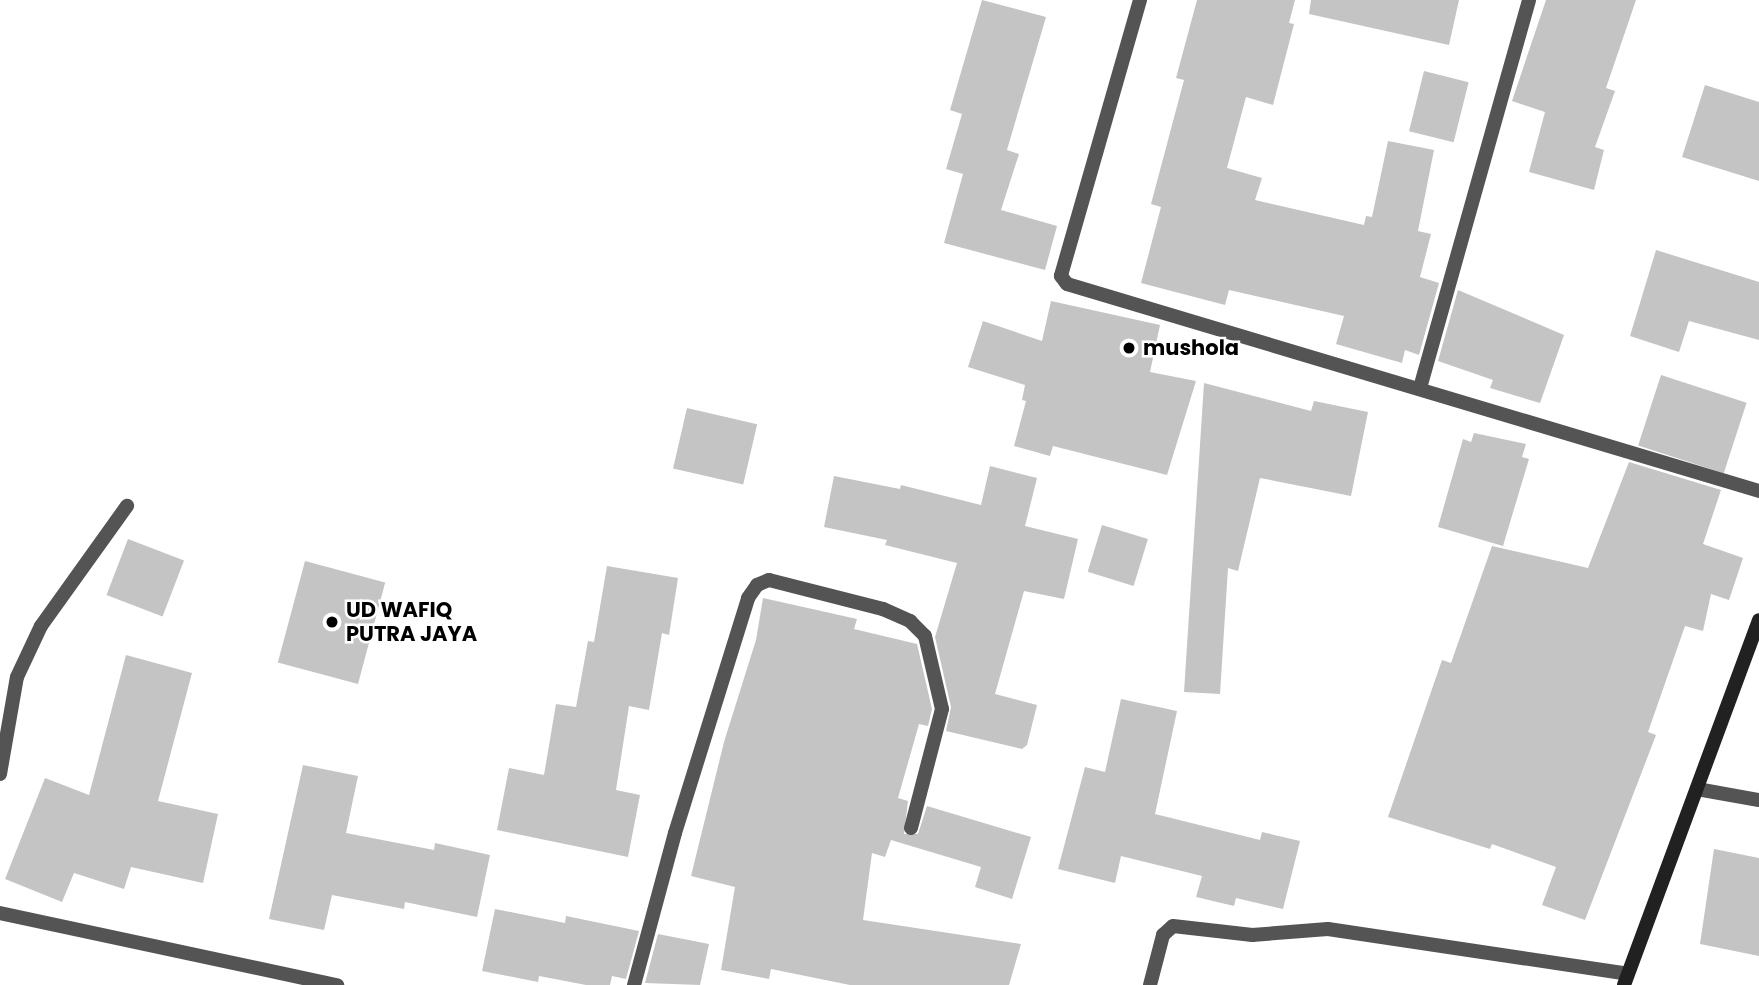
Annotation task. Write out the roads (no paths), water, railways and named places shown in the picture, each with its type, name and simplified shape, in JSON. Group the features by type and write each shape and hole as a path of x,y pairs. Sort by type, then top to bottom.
{"street":[{"path":"1140,0 1061,276 1072,287 1420,388 1759,491"},
{"path":"1420,388 1530,0"},
{"path":"0,774 17,677 41,626 127,506"},
{"path":"634,985 675,833 748,598 757,585 769,580 883,609 910,621 925,636 942,709 911,828"},
{"path":"1150,985 1163,935 1172,926 1252,935 1328,929 1626,980 1759,620"},
{"path":"1697,789 1759,800"},
{"path":"0,913 337,985"}],"place":[{"name":"mushola","path":"1129,348"},
{"name":"UD WAFIQ PUTRA JAYA","path":"332,622"}]}
